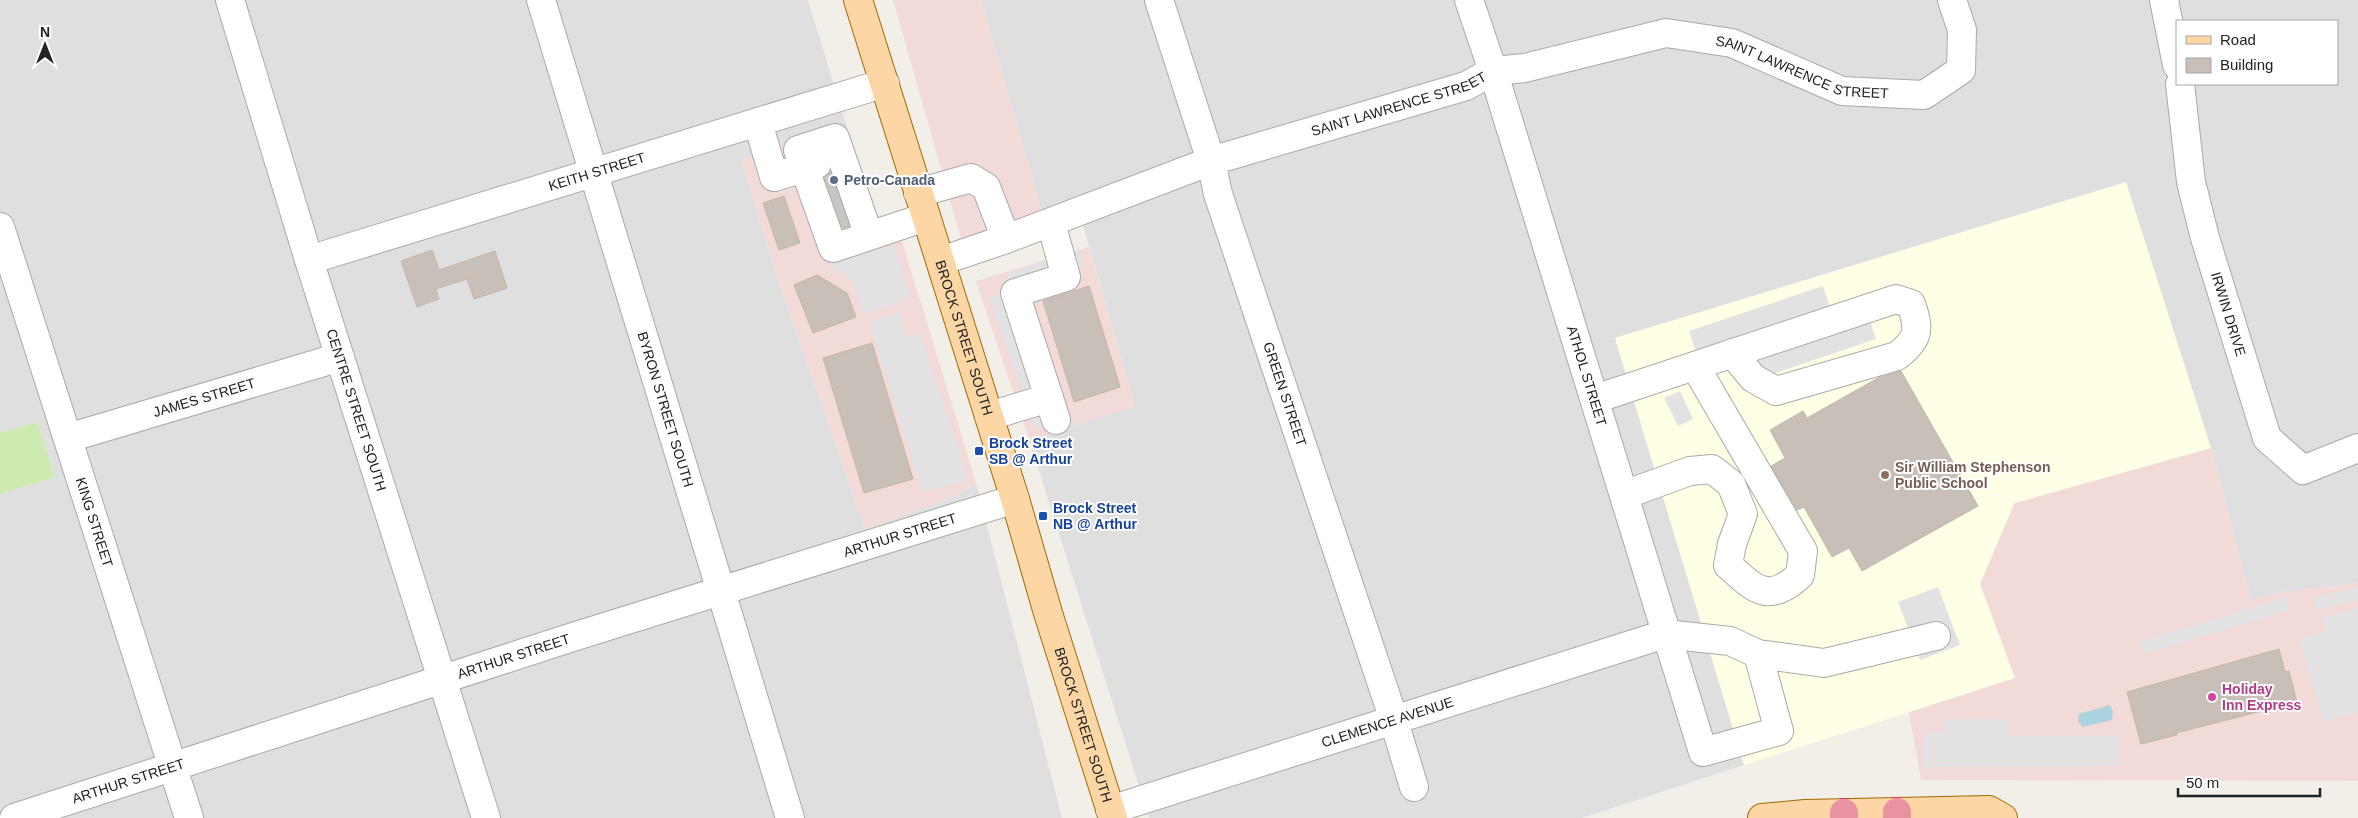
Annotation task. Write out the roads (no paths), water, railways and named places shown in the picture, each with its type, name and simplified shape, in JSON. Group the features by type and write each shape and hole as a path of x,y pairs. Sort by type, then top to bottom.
{"main road":[{"name":"BROCK STREET SOUTH","path":"858,0 1015,499 1048,613 1111,814"},
{"path":"1762,818 1775,815 1897,815 1989,810 2003,818"}],"street":[{"name":"CENTRE STREET SOUTH","path":"230,0 309,260 486,818"},
{"name":"BYRON STREET SOUTH","path":"540,0 790,818"},
{"name":"GREEN STREET","path":"1159,0 1211,161 1218,194 1394,719 1414,787"},
{"name":"ATHOL STREET","path":"1469,0 1493,71 1595,399 1665,634 1703,752 1779,731 1758,654"},
{"name":"SAINT LAWRENCE STREET","path":"941,261 1006,239 1211,161 1466,86 1493,71 1525,68 1666,33 1732,43 1842,91 1924,95 1961,70 1962,30 1952,0"},
{"path":"2164,0 2176,60"},
{"name":"KEITH STREET","path":"309,260 884,83"},
{"name":"IRWIN DRIVE","path":"2180,85 2191,182 2205,238 2267,438 2303,470 2358,448"},
{"path":"758,123 774,177 829,174"},
{"path":"829,174 842,213 869,236"},
{"path":"829,174 842,213 833,248 869,236 971,178 986,187 1006,239"},
{"path":"989,416 1052,409 1016,293 1066,277 1051,222"},
{"name":"KING STREET","path":"0,227 189,818"},
{"path":"1595,399 1732,353 1896,299 1911,304 1918,324 1912,344 1897,356 1776,391 1753,378 1732,353"},
{"name":"JAMES STREET","path":"68,438 340,357"},
{"path":"1624,495 1690,471 1712,469 1731,484 1743,514 1732,544 1728,566 1751,586 1773,592 1786,588 1800,575 1803,551 1695,366"},
{"name":"ARTHUR STREET","path":"14,818 576,636 1015,499"},
{"path":"1665,634 1730,641 1758,654 1824,663 1936,636"},
{"name":"CLEMENCE AVENUE","path":"1111,814 1394,719 1665,634"}],"water":[{"path":"2110,705 2113,712 2112,720 2083,727 2078,721 2079,714"}],"tunnel":[{"path":"825,189 843,184"},
{"path":"834,215 852,210"}],"place":[{"name":"Petro-Canada","path":"834,180"},
{"name":"Brock Street SB @ Arthur","path":"979,451"},
{"name":"Sir William Stephenson Public School","path":"1885,475"},
{"name":"Brock Street NB @ Arthur","path":"1043,516"},
{"name":"Holiday Inn Express","path":"2212,697"}]}
